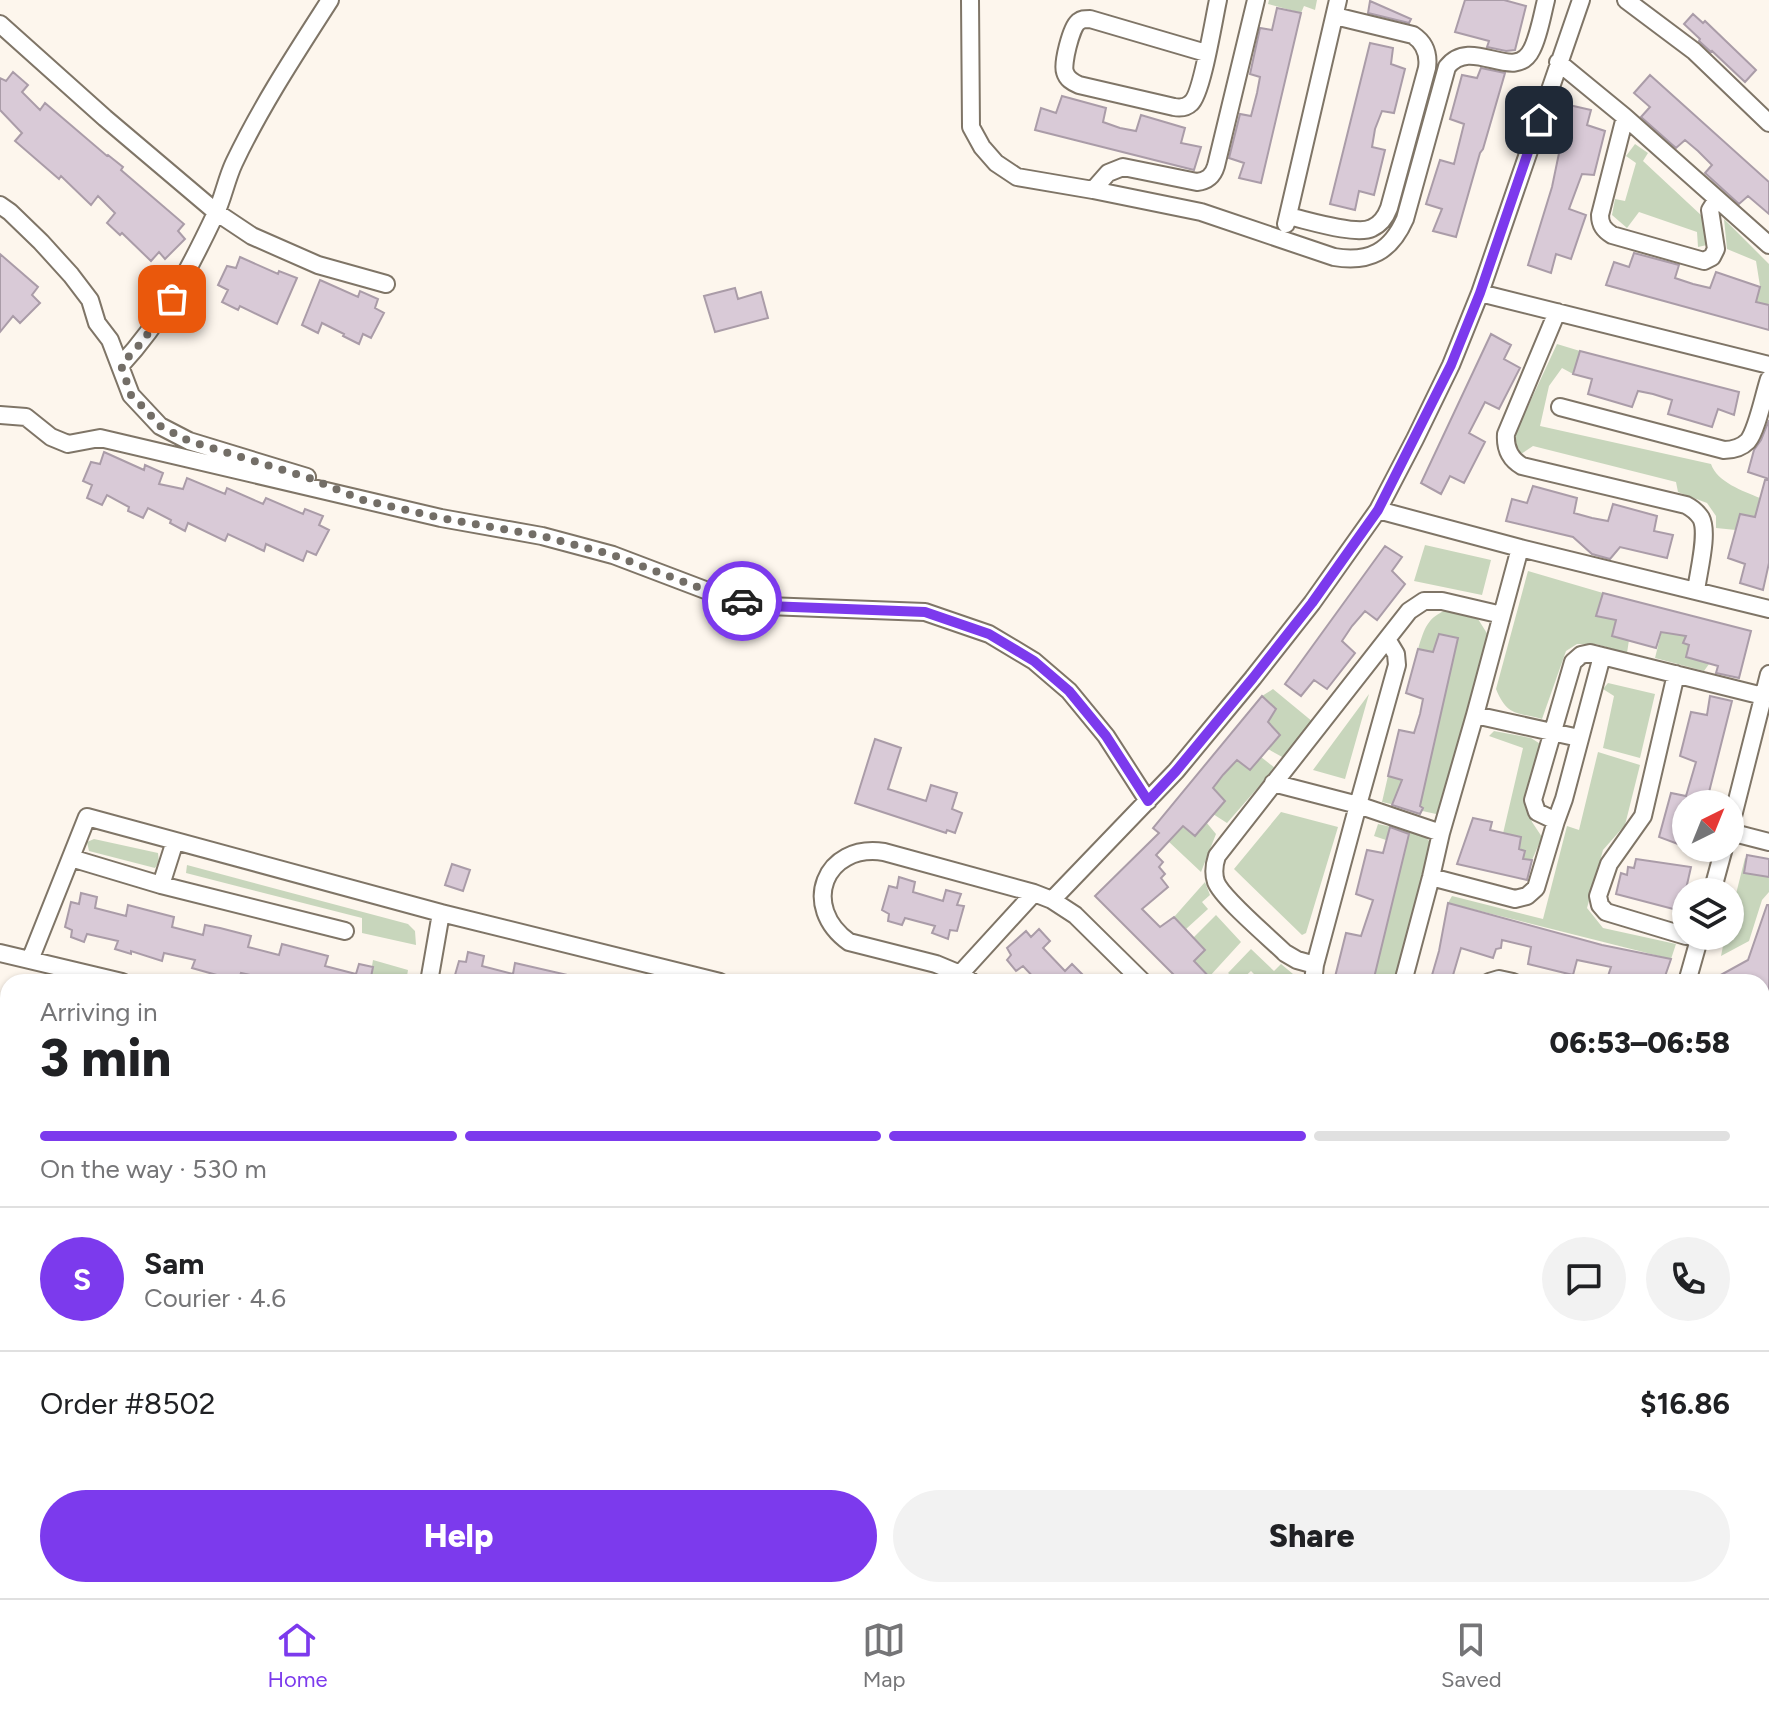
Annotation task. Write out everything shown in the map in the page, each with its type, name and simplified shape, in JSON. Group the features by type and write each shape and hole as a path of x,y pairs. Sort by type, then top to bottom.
{"street":[{"path":"121,365 142,342 172,299 216,212 232,166 279,79 330,0"},
{"path":"970,0 971,127 996,163 1017,177 1201,212 1349,260 1378,253 1399,232 1447,67 1456,58 1468,54 1510,64 1523,59 1532,49 1546,0"},
{"path":"1206,53 1085,19 1074,27 1063,66 1069,80 1079,85 1180,108 1195,98 1206,53 1218,0"},
{"path":"1093,190 1108,173 1123,167 1197,182 1212,175 1256,0"},
{"path":"1052,900 1176,771 1312,603 1378,510 1445,377 1480,293 1581,0"},
{"path":"1626,0 1694,51 1769,123"},
{"path":"1282,240 1336,8 1413,35 1426,49 1427,68 1389,208 1380,223 1355,231 1288,216"},
{"path":"0,24 216,212 252,236 318,265 386,284"},
{"path":"1558,62 1769,245"},
{"path":"1625,117 1600,215 1605,230 1612,235 1704,261 1712,257 1716,249 1710,210 1717,199"},
{"path":"0,205 41,242 90,300 97,323 110,340 121,365 131,395 160,426 189,441 309,478 363,500"},
{"path":"1480,293 1769,365"},
{"path":"1557,312 1506,434 1509,453 1522,466 1692,508 1701,518 1704,530 1696,591"},
{"path":"1560,407 1731,450 1743,445 1752,434 1769,379"},
{"path":"0,415 26,417 51,437 68,444 100,438 441,518 542,536 613,555 721,596 752,603 925,612 989,634 1034,661 1069,691 1106,736 1148,801"},
{"path":"1378,510 1769,609"},
{"path":"1405,974 1520,548"},
{"path":"1387,639 1396,654 1397,665 1314,974 1285,953 1224,894 1215,880 1214,864 1221,849 1409,611 1424,601 1442,601 1502,615"},
{"path":"1556,821 1540,815 1533,804 1573,662 1585,653 1763,696"},
{"path":"1431,877 1515,899 1527,896 1536,888 1564,799 1602,656"},
{"path":"1672,931 1606,912 1598,896 1609,864 1643,816 1676,674"},
{"path":"1740,790 1769,674"},
{"path":"1475,715 1579,738"},
{"path":"1273,783 1358,805 1441,833"},
{"path":"30,960 87,817 441,913 688,974"},
{"path":"1744,834 1769,842"},
{"path":"161,885 175,841"},
{"path":"957,974 936,964 849,942 837,934 823,909 825,881 832,868 856,852 870,850 1034,893 1075,915 1135,974"},
{"path":"71,858 161,885 345,931"},
{"path":"969,974 1034,893"},
{"path":"430,974 441,913"},
{"path":"1688,974 1691,950"},
{"path":"0,953 89,974"}],"green space":[{"path":"1269,0 1317,0 1315,10 1304,6 1301,13 1268,4"},
{"path":"1635,144 1648,153 1643,161 1702,216 1707,245 1698,247 1697,232 1639,212 1627,228 1612,215 1615,199 1625,201 1636,163 1626,156"},
{"path":"1724,219 1769,264 1769,305 1756,302 1760,286 1756,261 1727,249"},
{"path":"1557,344 1580,351 1573,374 1562,368 1549,386 1540,426 1711,464 1725,481 1760,498 1756,517 1741,514 1736,530 1716,528 1716,516 1707,503 1678,492 1676,482 1533,446 1521,454 1513,450 1511,443"},
{"path":"1425,545 1491,560 1482,595 1414,581"},
{"path":"1528,571 1603,593 1597,616 1616,620 1612,635 1629,640 1627,653 1596,644 1577,644 1566,651 1542,719 1509,709 1496,689"},
{"path":"1448,609 1478,619 1488,635 1489,649 1445,808 1436,814 1382,802 1388,776 1404,781 1421,801 1458,638 1439,634 1433,652 1418,649 1428,624"},
{"path":"1662,630 1686,636 1684,643 1689,645 1686,657 1709,664 1704,671 1655,658"},
{"path":"1608,683 1655,694 1640,758 1603,748 1614,696 1603,689"},
{"path":"1273,689 1313,722 1284,758 1268,749 1280,735 1268,722 1276,709 1262,696"},
{"path":"1369,694 1345,779 1313,770"},
{"path":"1494,731 1531,738 1542,745 1527,805 1532,822 1542,837 1532,860 1523,859 1525,851 1519,849 1521,837 1508,834 1505,844 1501,842 1523,748 1489,736"},
{"path":"1598,752 1640,765 1625,825 1603,850 1587,908 1603,928 1672,943 1674,950 1671,959 1448,903 1452,896 1543,919 1567,826 1579,830"},
{"path":"1261,757 1275,768 1227,823 1213,814 1225,801 1213,788 1237,760"},
{"path":"1281,812 1338,827 1306,933 1302,935 1234,869"},
{"path":"1206,822 1216,834 1201,872 1168,841 1183,826 1195,836"},
{"path":"1378,824 1423,834 1433,850 1398,974 1375,974 1407,838 1388,834 1386,840 1374,836"},
{"path":"94,839 158,853 159,862 155,868 89,851 87,842"},
{"path":"1745,858 1769,866 1769,892 1762,900 1749,941 1744,944 1744,878 1740,878"},
{"path":"187,865 408,924 415,931 416,945 362,933 362,918 186,873"},
{"path":"1205,882 1210,895 1202,902 1208,909 1186,929 1174,917"},
{"path":"1216,915 1241,942 1212,974 1206,974 1194,961 1205,950 1193,938"},
{"path":"1251,949 1274,971 1281,964 1293,974 1254,974 1251,971 1248,974 1228,973"},
{"path":"373,960 408,970 407,974 371,974"}],"building":[{"path":"1465,0 1504,0 1526,6 1515,50 1487,47 1489,41 1455,32"},
{"path":"1370,1 1411,19 1409,23 1368,13"},
{"path":"1277,8 1301,13 1261,183 1239,178 1244,163 1229,158 1240,114 1251,116 1257,93 1260,77 1250,74 1260,28 1272,30"},
{"path":"1693,14 1703,23 1705,21 1756,70 1745,82 1684,24"},
{"path":"1370,43 1393,48 1391,64 1405,69 1394,113 1382,111 1375,129 1372,147 1385,150 1374,195 1359,191 1355,210 1330,204"},
{"path":"1481,68 1505,73 1456,237 1433,231 1442,209 1426,204 1440,160 1454,164 1464,124 1450,119 1462,75 1477,78"},
{"path":"13,72 28,85 22,92 40,110 45,103 123,167 121,170 184,224 178,231 185,239 165,259 159,252 151,261 107,223 115,213 98,196 91,205 61,176 59,179 15,141 22,133 0,110 0,78 6,81"},
{"path":"1650,75 1769,182 1769,214 1748,196 1739,204 1705,173 1712,165 1698,151 1685,140 1676,148 1641,117 1650,107 1634,93"},
{"path":"1062,96 1106,108 1103,122 1120,128 1136,131 1141,115 1185,128 1181,143 1201,147 1194,170 1035,130 1041,108 1056,113"},
{"path":"1569,105 1591,110 1587,125 1605,131 1594,175 1582,174 1569,209 1586,215 1571,259 1556,254 1551,273 1528,265 1552,187"},
{"path":"1634,253 1679,265 1675,278 1693,284 1710,288 1716,272 1760,287 1756,302 1769,305 1769,330 1606,285 1614,262 1629,267"},
{"path":"0,254 38,287 32,295 40,303 20,323 13,316 0,332"},
{"path":"240,257 278,274 279,271 297,278 277,324 240,306 238,310 222,302 228,290 218,285 227,266 236,268"},
{"path":"320,280 358,297 360,291 378,299 375,308 384,313 371,338 363,334 359,344 322,323 318,333 302,325"},
{"path":"735,288 738,299 761,292 768,318 715,332 704,296"},
{"path":"1491,334 1511,345 1504,359 1520,368 1499,409 1485,402 1469,433 1485,442 1464,483 1450,476 1441,494 1421,483"},
{"path":"1580,351 1739,392 1734,415 1718,409 1712,427 1668,414 1672,400 1653,394 1638,391 1632,407 1588,394 1592,379 1573,374"},
{"path":"1769,420 1769,479 1748,472 1754,450"},
{"path":"104,452 144,470 145,465 163,473 159,484 183,489 187,478 225,494 227,488 263,504 266,498 303,514 305,509 323,516 319,525 329,530 316,555 307,551 303,561 266,544 264,551 228,534 225,541 188,523 185,531 148,508 143,518 107,495 102,505 87,498 92,485 83,481 91,462 100,464"},
{"path":"1765,480 1769,480 1769,563 1763,590 1740,583 1745,564 1728,558 1740,514 1755,517"},
{"path":"1533,486 1577,498 1574,513 1592,518 1608,521 1613,504 1657,516 1654,531 1673,535 1667,558 1620,547 1610,559 1592,554 1573,537 1506,521 1512,499 1527,503"},
{"path":"1385,546 1402,557 1392,571 1405,584 1377,620 1365,611 1352,626 1342,641 1355,653 1327,689 1314,680 1301,696 1285,684"},
{"path":"1603,593 1751,631 1739,678 1716,673 1718,666 1686,657 1689,645 1683,643 1686,636 1661,632 1656,648 1612,636 1616,620 1596,616"},
{"path":"1439,634 1458,638 1420,814 1392,805 1402,780 1388,776 1399,730 1414,733 1420,714 1423,699 1406,693 1418,649 1433,652"},
{"path":"1262,696 1276,709 1268,722 1280,735 1250,770 1237,760 1223,775 1213,788 1225,801 1195,836 1183,826 1156,855 1163,862 1159,867 1165,874 1161,878 1168,887 1142,909 1160,927 1174,917 1205,950 1194,961 1206,974 1173,974 1095,896 1159,833 1153,828"},
{"path":"1710,696 1732,701 1710,790 1688,790 1696,762 1680,756 1691,712 1707,715"},
{"path":"875,739 901,748 888,789 926,801 931,785 957,793 952,809 962,813 955,833 947,830 946,833 855,803"},
{"path":"1672,793 1672,842 1659,837"},
{"path":"1473,818 1492,822 1490,830 1521,837 1519,849 1525,851 1523,859 1532,860 1527,880 1457,864"},
{"path":"1390,827 1409,834 1375,974 1336,974 1346,933 1361,936 1373,900 1356,894 1367,850 1383,853"},
{"path":"1747,855 1769,859 1769,877 1744,873"},
{"path":"1636,859 1691,867 1688,878 1672,878 1672,909 1616,894 1621,873 1627,875 1628,867 1634,868"},
{"path":"452,864 470,870 463,891 445,885"},
{"path":"899,877 915,882 913,892 943,901 946,890 961,894 957,905 964,906 957,931 950,930 948,939 932,933 935,926 905,918 902,925 888,921 889,914 882,910 889,886 897,888"},
{"path":"81,893 97,897 95,908 126,916 128,905 174,917 172,927 203,935 205,925 220,928 251,936 248,947 279,955 282,944 328,956 325,966 356,974 213,974 192,968 195,960 164,953 162,961 131,951 131,954 115,949 118,941 87,934 84,942 71,937 72,930 65,927 71,902 79,904"},
{"path":"1448,903 1602,945 1671,959 1666,974 1609,974 1611,967 1577,960 1573,974 1569,974 1528,964 1531,947 1502,940 1501,948 1496,949 1493,958 1461,948 1453,974 1432,974"},
{"path":"1769,905 1769,974 1723,974 1748,960"},
{"path":"1039,929 1050,941 1043,948 1065,971 1072,964 1082,974 1030,974 1023,966 1016,971 1007,960 1011,955 1007,948 1026,931 1031,937"},
{"path":"468,952 484,956 482,966 513,974 455,974 459,961 466,962"},
{"path":"515,963 563,974 513,974"},
{"path":"359,964 373,967 372,974 356,974"}],"way so far":[{"path":"172,299 142,342 121,365 131,395 160,426 189,441 309,478 363,500 542,536 613,555 742,601"}],"route":[{"path":"742,601 767,606 925,612 989,634 1034,661 1069,691 1106,736 1148,801 1253,678 1312,603 1378,510 1451,365 1480,293 1539,120"}]}
